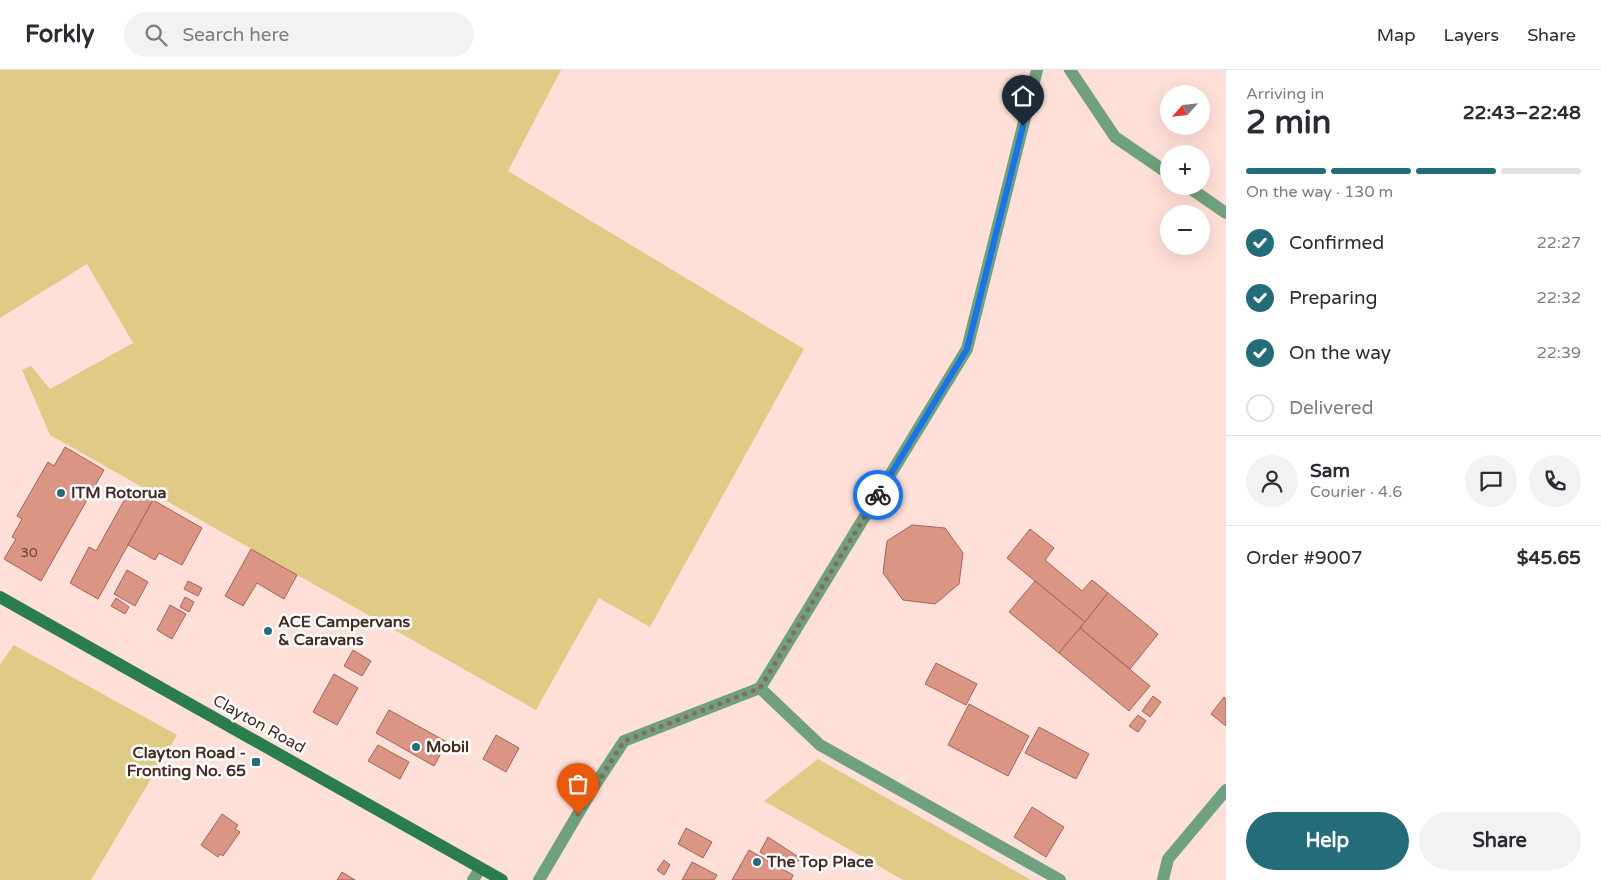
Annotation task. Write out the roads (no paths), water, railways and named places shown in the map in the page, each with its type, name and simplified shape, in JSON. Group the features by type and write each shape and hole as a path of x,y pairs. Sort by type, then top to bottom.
{"main road":[{"name":"Clayton Road","path":"0,597 407,825 477,874 502,880"}],"street":[{"path":"539,880 595,785 624,741 760,688 967,349 1037,70"},
{"path":"1070,70 1115,137 1160,168"},
{"path":"1200,195 1226,213"},
{"path":"760,688 820,745 1060,880"},
{"path":"1163,880 1168,859 1226,790"}],"place":[{"name":"ITM Rotorua","path":"61,493"},
{"name":"ACE Campervans & Caravans","path":"268,631"},
{"name":"Mobil","path":"416,747"},
{"name":"Clayton Road - Fronting No. 65","path":"256,762"},
{"name":"The Top Place","path":"757,862"}]}
